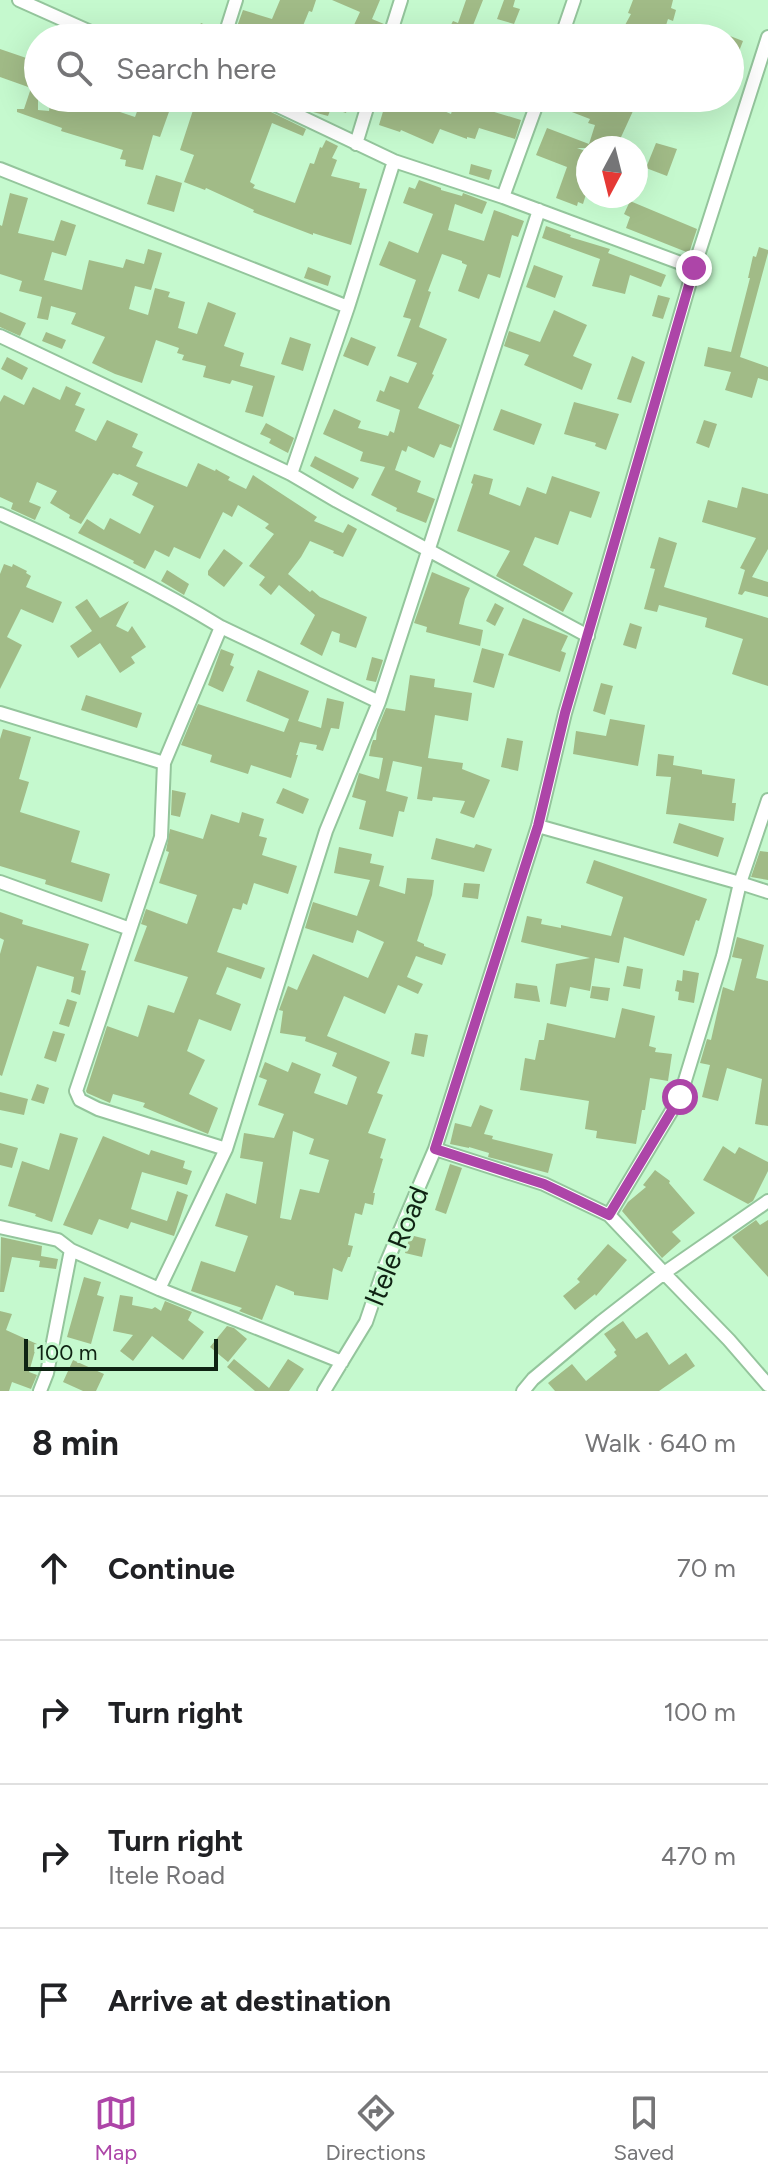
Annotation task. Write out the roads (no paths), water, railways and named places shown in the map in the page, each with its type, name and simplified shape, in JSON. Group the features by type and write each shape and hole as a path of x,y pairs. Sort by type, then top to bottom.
{"street":[{"path":"19,0 73,24"},
{"path":"228,24 236,0"},
{"path":"393,24 401,0"},
{"path":"566,24 574,0"},
{"name":"Itele Road","path":"744,112 768,37"},
{"path":"290,112 394,161 503,197 694,268"},
{"path":"356,144 366,112"},
{"path":"503,197 534,112"},
{"name":"Itele Road","path":"324,1391 366,1322 435,1149 538,826 565,713 694,268 744,112"},
{"path":"291,474 394,161"},
{"path":"0,169 348,307"},
{"path":"159,1289 226,1149 326,831 379,702 539,210"},
{"path":"0,336 291,474 588,636"},
{"path":"0,514 78,549 221,627 379,702"},
{"path":"221,627 164,763 161,837 76,1091 80,1100 98,1109 226,1149"},
{"path":"0,713 164,763"},
{"path":"609,1215 680,1097 723,956 740,883 768,800"},
{"path":"538,826 768,892"},
{"path":"0,882 130,929"},
{"path":"435,1149 544,1184 609,1215 768,1385"},
{"path":"523,1391 533,1379 664,1273 768,1201"},
{"path":"0,1227 58,1240 71,1250 159,1289 342,1362"},
{"path":"40,1391 47,1373 71,1250"}]}
